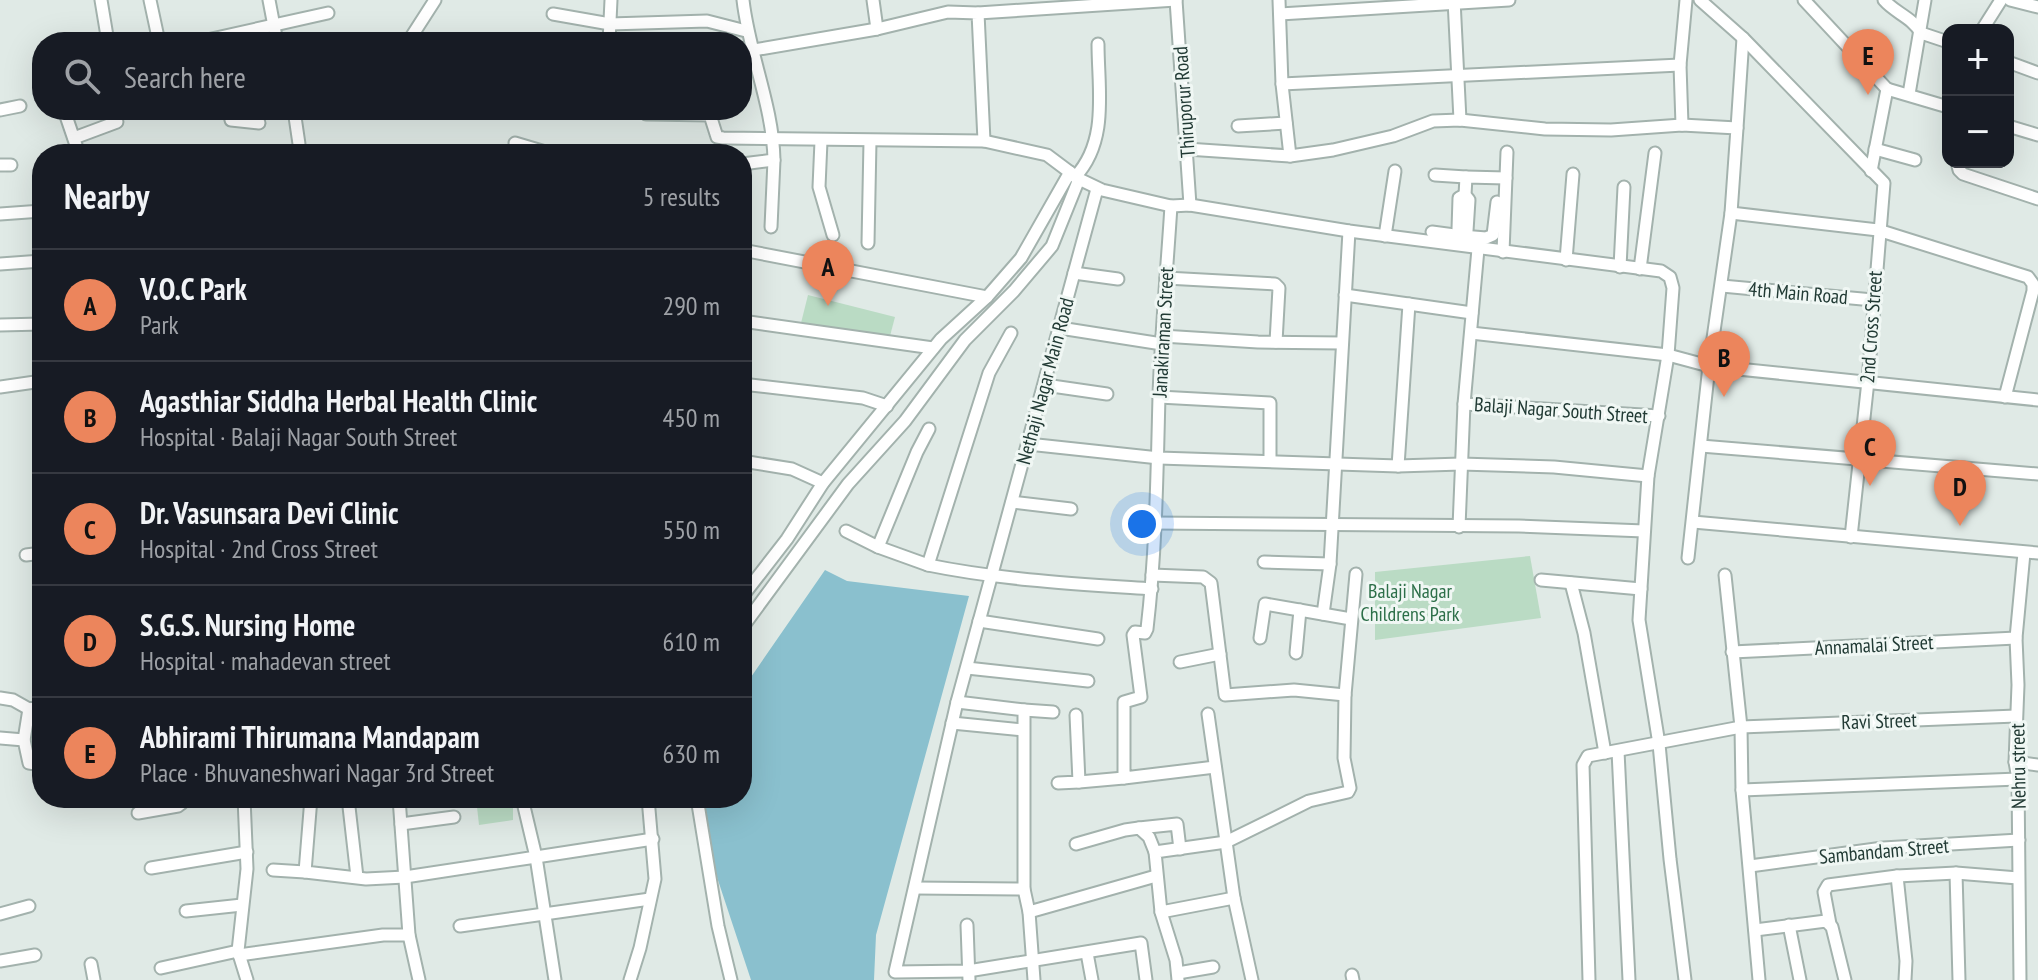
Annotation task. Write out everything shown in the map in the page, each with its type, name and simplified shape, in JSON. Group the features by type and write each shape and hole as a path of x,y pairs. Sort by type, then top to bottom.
{"street":[{"path":"101,0 106,32"},
{"path":"150,0 157,32"},
{"path":"269,0 275,32"},
{"path":"414,32 435,0"},
{"path":"610,32 611,0"},
{"path":"553,14 610,24 690,20 746,31 743,0"},
{"path":"873,0 877,29"},
{"path":"752,51 877,29 948,12 978,13 1176,0"},
{"name":"Thiruporur Road","path":"1176,0 1190,205"},
{"path":"1279,0 1282,84 1290,156"},
{"path":"1280,14 1509,0"},
{"path":"1682,125 1680,65 1686,0"},
{"path":"1700,0 1743,38 1871,171"},
{"path":"1804,0 1887,89 1909,92 1942,105"},
{"path":"1884,0 1916,24 1921,33 1942,40"},
{"path":"1909,92 1925,0"},
{"path":"1986,24 2001,0"},
{"path":"2010,0 2038,7"},
{"path":"1454,2 1460,120"},
{"path":"245,32 328,13"},
{"path":"978,13 984,141"},
{"path":"1688,558 1709,366 1731,213 1743,38"},
{"path":"752,584 787,539 823,483 933,348 987,297 1021,258 1090,157 1098,136 1098,44"},
{"path":"2014,64 2038,73"},
{"path":"1282,84 1680,65"},
{"path":"752,69 773,139 771,227"},
{"path":"1871,171 1887,89"},
{"path":"0,110 20,106"},
{"path":"68,120 76,144"},
{"path":"231,120 259,123"},
{"path":"295,120 299,144"},
{"path":"712,120 717,137 821,141 984,141 1047,155 1097,189 1171,206 1190,205 1385,236 1486,238 1493,235 1497,202"},
{"path":"1187,149 1290,156 1393,136 1433,121 1460,120 1545,129 1611,130 1682,125 1737,128"},
{"path":"74,138 117,122"},
{"path":"1238,126 1286,123"},
{"path":"2014,128 2038,135"},
{"path":"821,141 819,187 833,235"},
{"path":"868,243 870,141"},
{"path":"1875,149 1915,160"},
{"path":"1503,252 1507,152"},
{"path":"1640,269 1655,153"},
{"path":"752,163 774,160"},
{"path":"1958,168 1963,174 2038,199"},
{"path":"1385,236 1395,171"},
{"name":"2nd Cross Street","path":"1851,537 1868,381 1884,183 1871,171"},
{"path":"1566,260 1573,174"},
{"path":"1435,175 1506,178"},
{"path":"752,614 848,484 905,421 965,340 1014,291 1052,246 1075,176"},
{"path":"1462,239 1467,230 1469,200 1465,195 1466,177"},
{"path":"1620,267 1624,187"},
{"name":"Nethaji Nagar Main Road","path":"894,976 957,702 1097,189"},
{"name":"Janakiraman Street","path":"1124,778 1124,704 1127,700 1141,697 1133,635 1135,632 1145,633 1147,629 1152,589 1159,397 1171,206"},
{"path":"0,214 32,212"},
{"path":"1731,213 1878,230 2031,280 2033,291 2005,397"},
{"path":"1323,614 1330,564 1349,231"},
{"path":"1432,232 1462,239 1478,249 1661,271 1670,277 1673,288 1668,355 1648,476 1639,620 1659,744 1685,980"},
{"path":"1459,527 1464,404 1478,249"},
{"path":"752,252 987,297"},
{"path":"0,264 32,262"},
{"path":"1074,273 1118,279"},
{"path":"1166,278 1272,284 1279,288 1276,342"},
{"name":"4th Main Road","path":"1722,286 1873,300"},
{"path":"1345,295 1472,313"},
{"path":"1398,466 1409,304"},
{"path":"752,322 933,348"},
{"path":"0,325 32,324"},
{"path":"1060,328 1162,340 1342,343"},
{"path":"928,565 985,384 1011,333"},
{"path":"1471,333 1668,355 1709,366 2038,400"},
{"path":"0,387 32,382"},
{"path":"752,385 863,398 887,406"},
{"path":"1045,385 1107,394"},
{"path":"1159,397 1270,403 1270,461"},
{"name":"Balaji Nagar South Street","path":"1464,404 1659,416"},
{"path":"878,547 929,429"},
{"path":"1028,444 1159,458 1398,466 1461,464 1554,467 1648,476"},
{"path":"1701,446 2038,474"},
{"path":"752,463 792,469 823,483"},
{"path":"1012,502 1071,509"},
{"path":"1693,522 2038,553"},
{"path":"1153,523 1519,526 1644,531"},
{"path":"846,531 878,547 928,565 1152,589"},
{"name":"Nehru street","path":"2020,980 2018,779 2015,762 2016,638 2024,553"},
{"path":"26,555 32,554"},
{"path":"1264,562 1330,564"},
{"path":"1155,852 1226,842 1309,801 1348,792 1350,788 1344,758 1345,695 1356,574"},
{"path":"1152,575 1203,577 1213,587 1227,697 1294,690 1345,695"},
{"path":"1725,575 1741,727 1742,790 1759,980"},
{"path":"1541,580 1641,589"},
{"path":"1571,583 1584,633 1605,753 1588,756 1583,765 1589,980"},
{"path":"1260,638 1265,604 1351,619"},
{"path":"1296,653 1300,610"},
{"path":"979,621 1098,639"},
{"name":"Annamalai Street","path":"1732,652 2016,638"},
{"path":"1180,662 1220,654"},
{"path":"967,668 1088,681"},
{"path":"0,698 32,709"},
{"path":"957,702 1053,712"},
{"path":"29,709 24,740 29,763 32,763"},
{"path":"1024,710 1024,889 1029,912 1034,980"},
{"path":"1208,714 1234,898 1252,980"},
{"path":"1076,715 1079,782"},
{"name":"Ravi Street","path":"1605,753 1741,727 2016,716"},
{"path":"952,723 1023,730"},
{"path":"0,738 24,740"},
{"path":"1618,751 1629,980"},
{"path":"2015,762 2038,765"},
{"path":"1058,783 1215,767"},
{"path":"1742,790 2018,779"},
{"path":"138,813 167,808"},
{"path":"245,808 247,852 238,953 247,980"},
{"path":"305,872 310,808"},
{"path":"349,808 357,877"},
{"path":"400,808 409,935 419,980"},
{"path":"524,808 536,857 555,980"},
{"path":"630,980 655,879 649,808"},
{"path":"699,808 718,926 731,980"},
{"path":"401,824 454,817"},
{"path":"1076,844 1125,830 1177,824 1180,849"},
{"path":"1139,828 1149,837 1155,852 1161,912 1178,977 1213,967"},
{"path":"273,870 357,877 405,877 653,839"},
{"name":"Sambandam Street","path":"1750,866 1883,848 2019,840"},
{"path":"151,868 247,852"},
{"path":"1956,873 1959,980"},
{"path":"1845,980 1824,892 1828,885 1897,876 1956,873 2018,878"},
{"path":"1029,912 1156,876"},
{"path":"1897,876 1906,961 1905,980"},
{"path":"915,888 1024,889"},
{"path":"1161,912 1234,898"},
{"path":"460,926 650,899"},
{"path":"186,911 242,905"},
{"path":"0,914 29,906"},
{"path":"1755,930 1822,921 1830,924"},
{"path":"967,925 969,975"},
{"path":"1789,925 1800,980"},
{"path":"161,968 238,953 383,935 409,935"},
{"path":"894,976 969,975 1031,959 1141,943 1146,980"},
{"path":"1087,953 1092,980"},
{"path":"0,961 35,955"},
{"path":"91,964 94,980"},
{"path":"1000,965 1004,980"}],"green space":[{"path":"808,295 895,317 890,336 801,323"},
{"name":"Balaji Nagar Childrens Park","path":"1530,556 1541,618 1375,640 1375,572"},
{"path":"477,808 513,808 513,820 479,825"}],"water":[{"path":"825,570 847,581 969,596 876,935 874,980 751,980 707,847 705,808 752,808 752,676"}],"place":[{"name":"Abhirami Thirumana Mandapam","path":"1868,95"},
{"name":"V.O.C Park","path":"828,306"},
{"name":"Agasthiar Siddha Herbal Health Clinic","path":"1724,397"},
{"name":"Dr. Vasunsara Devi Clinic","path":"1870,486"},
{"name":"S.G.S. Nursing Home","path":"1960,526"}]}
